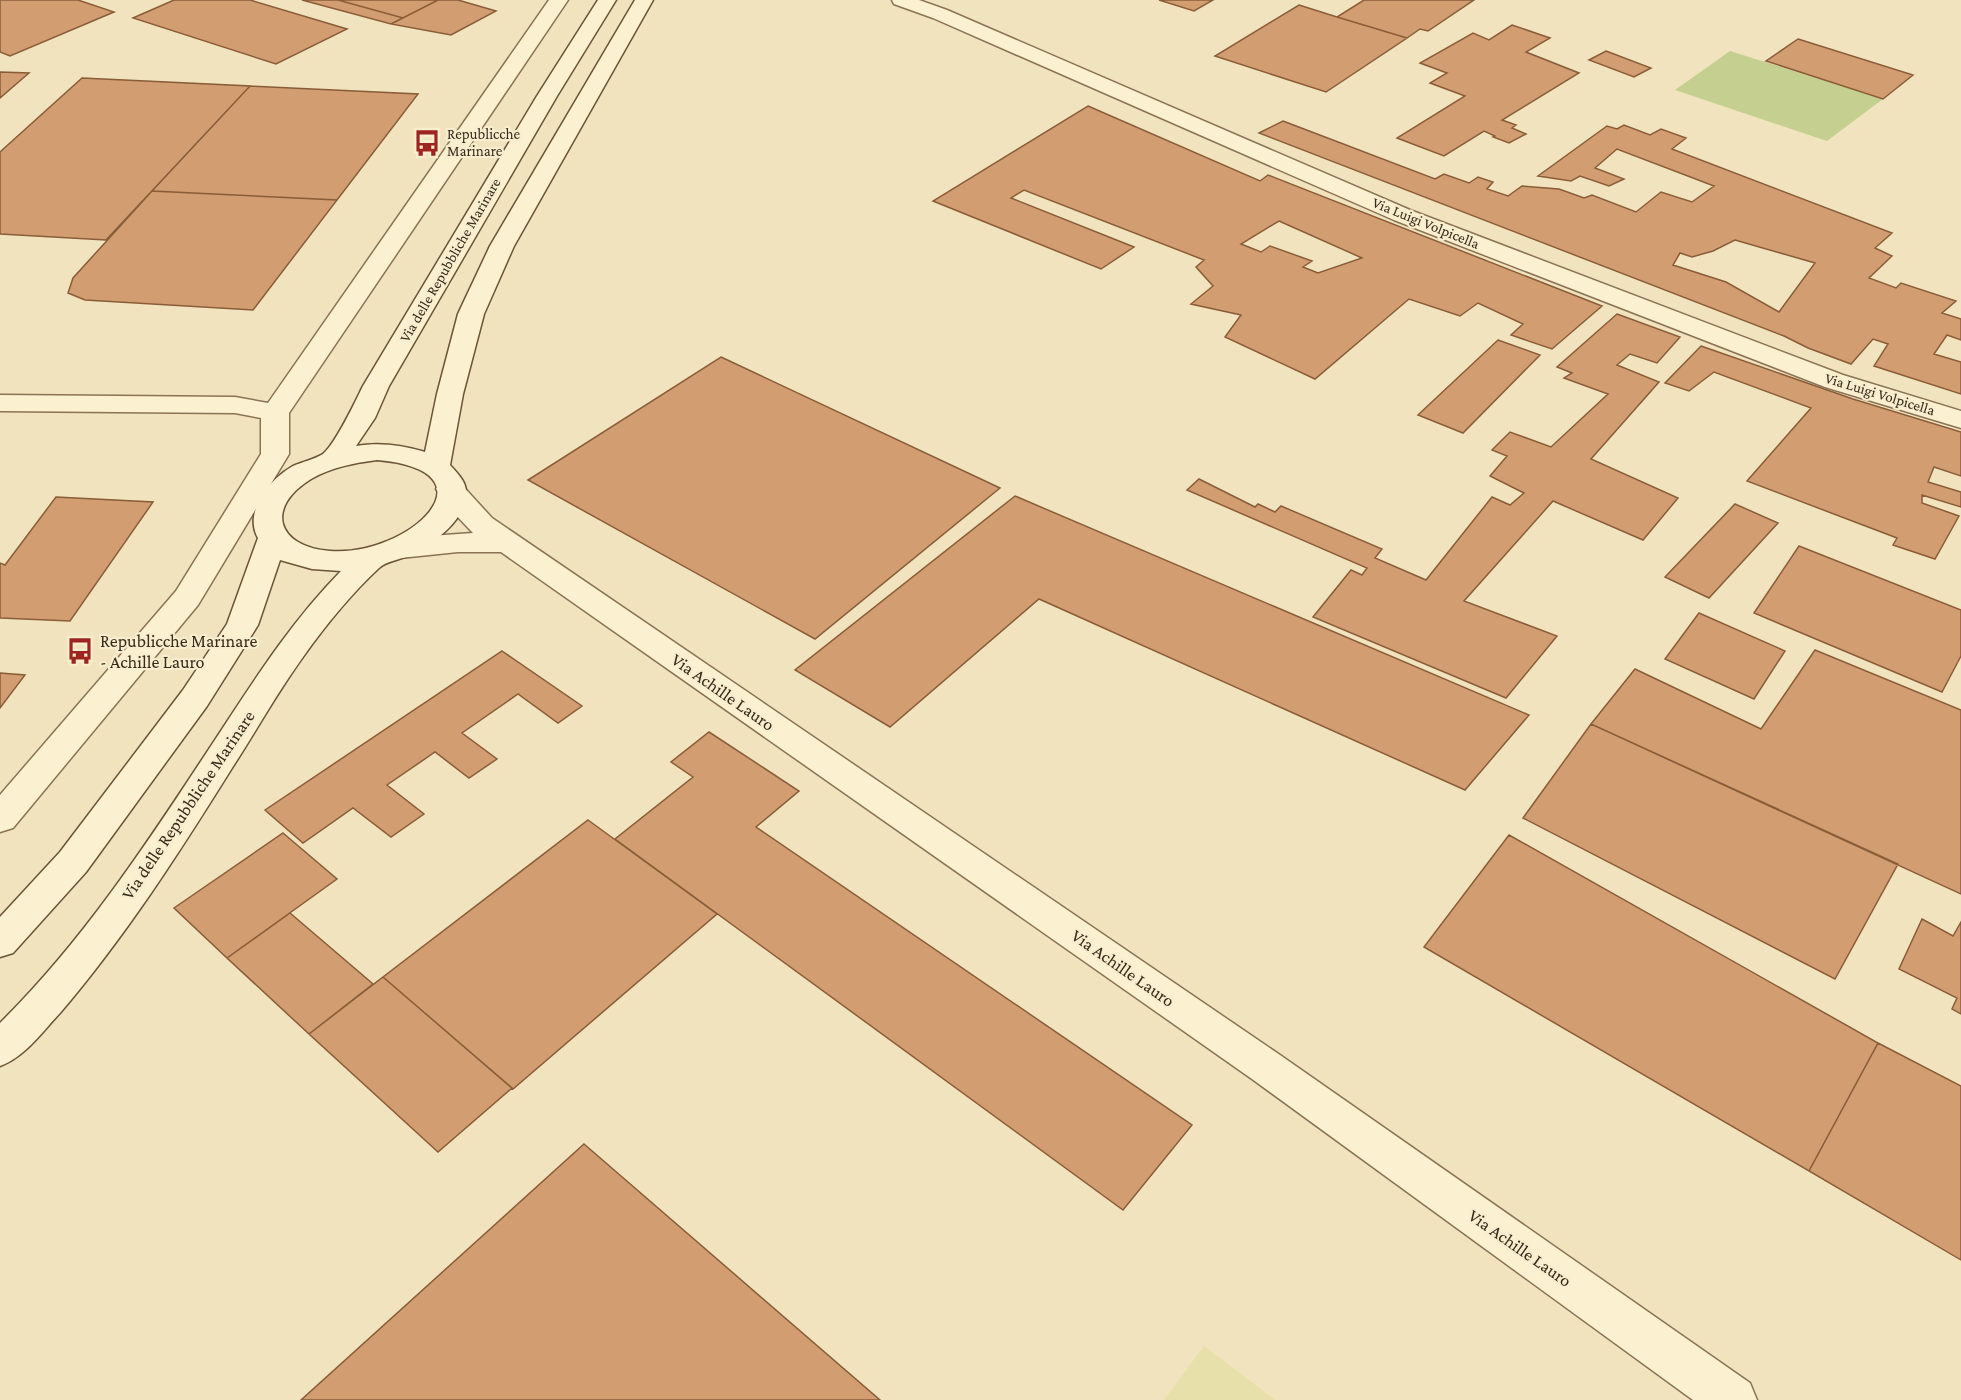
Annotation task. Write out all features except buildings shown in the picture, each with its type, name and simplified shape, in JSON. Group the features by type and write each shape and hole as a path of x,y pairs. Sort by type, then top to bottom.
{"street":[{"path":"0,819 187,598 275,454 275,413 559,0"},
{"name":"Via delle Repubbliche Marinare","path":"333,459 361,418 376,386 541,106 607,0"},
{"name":"Via delle Repubbliche Marinare","path":"443,477 416,456 391,452 362,453 333,459 302,474 278,494 269,513 269,530 273,538 288,552 311,560 340,562 386,553 414,541 435,525 447,506 443,477 450,394 471,314 502,246 644,0"},
{"name":"Via Luigi Volpicella","path":"901,0 940,14 1402,215 1834,381 1961,420"},
{"path":"940,14 962,0"},
{"path":"0,403 235,405 275,413"},
{"name":"Via Achille Lauro","path":"443,477 482,525 1266,1067 1733,1400"},
{"name":"Via delle Repubbliche Marinare","path":"0,942 73,862 195,698 242,625 273,538"},
{"path":"386,553 458,542 508,543"},
{"name":"Via delle Repubbliche Marinare","path":"0,1049 21,1029 94,941 159,853 282,662 322,608 386,553"}],"shaded area":[{"path":"1204,1346 1275,1400 1164,1400"}],"green space":[{"path":"1730,51 1883,99 1827,141 1675,90"}],"place":[{"name":"Republicche Marinare","path":"427,143"},
{"name":"Republicche Marinare - Achille Lauro","path":"80,651"}]}
